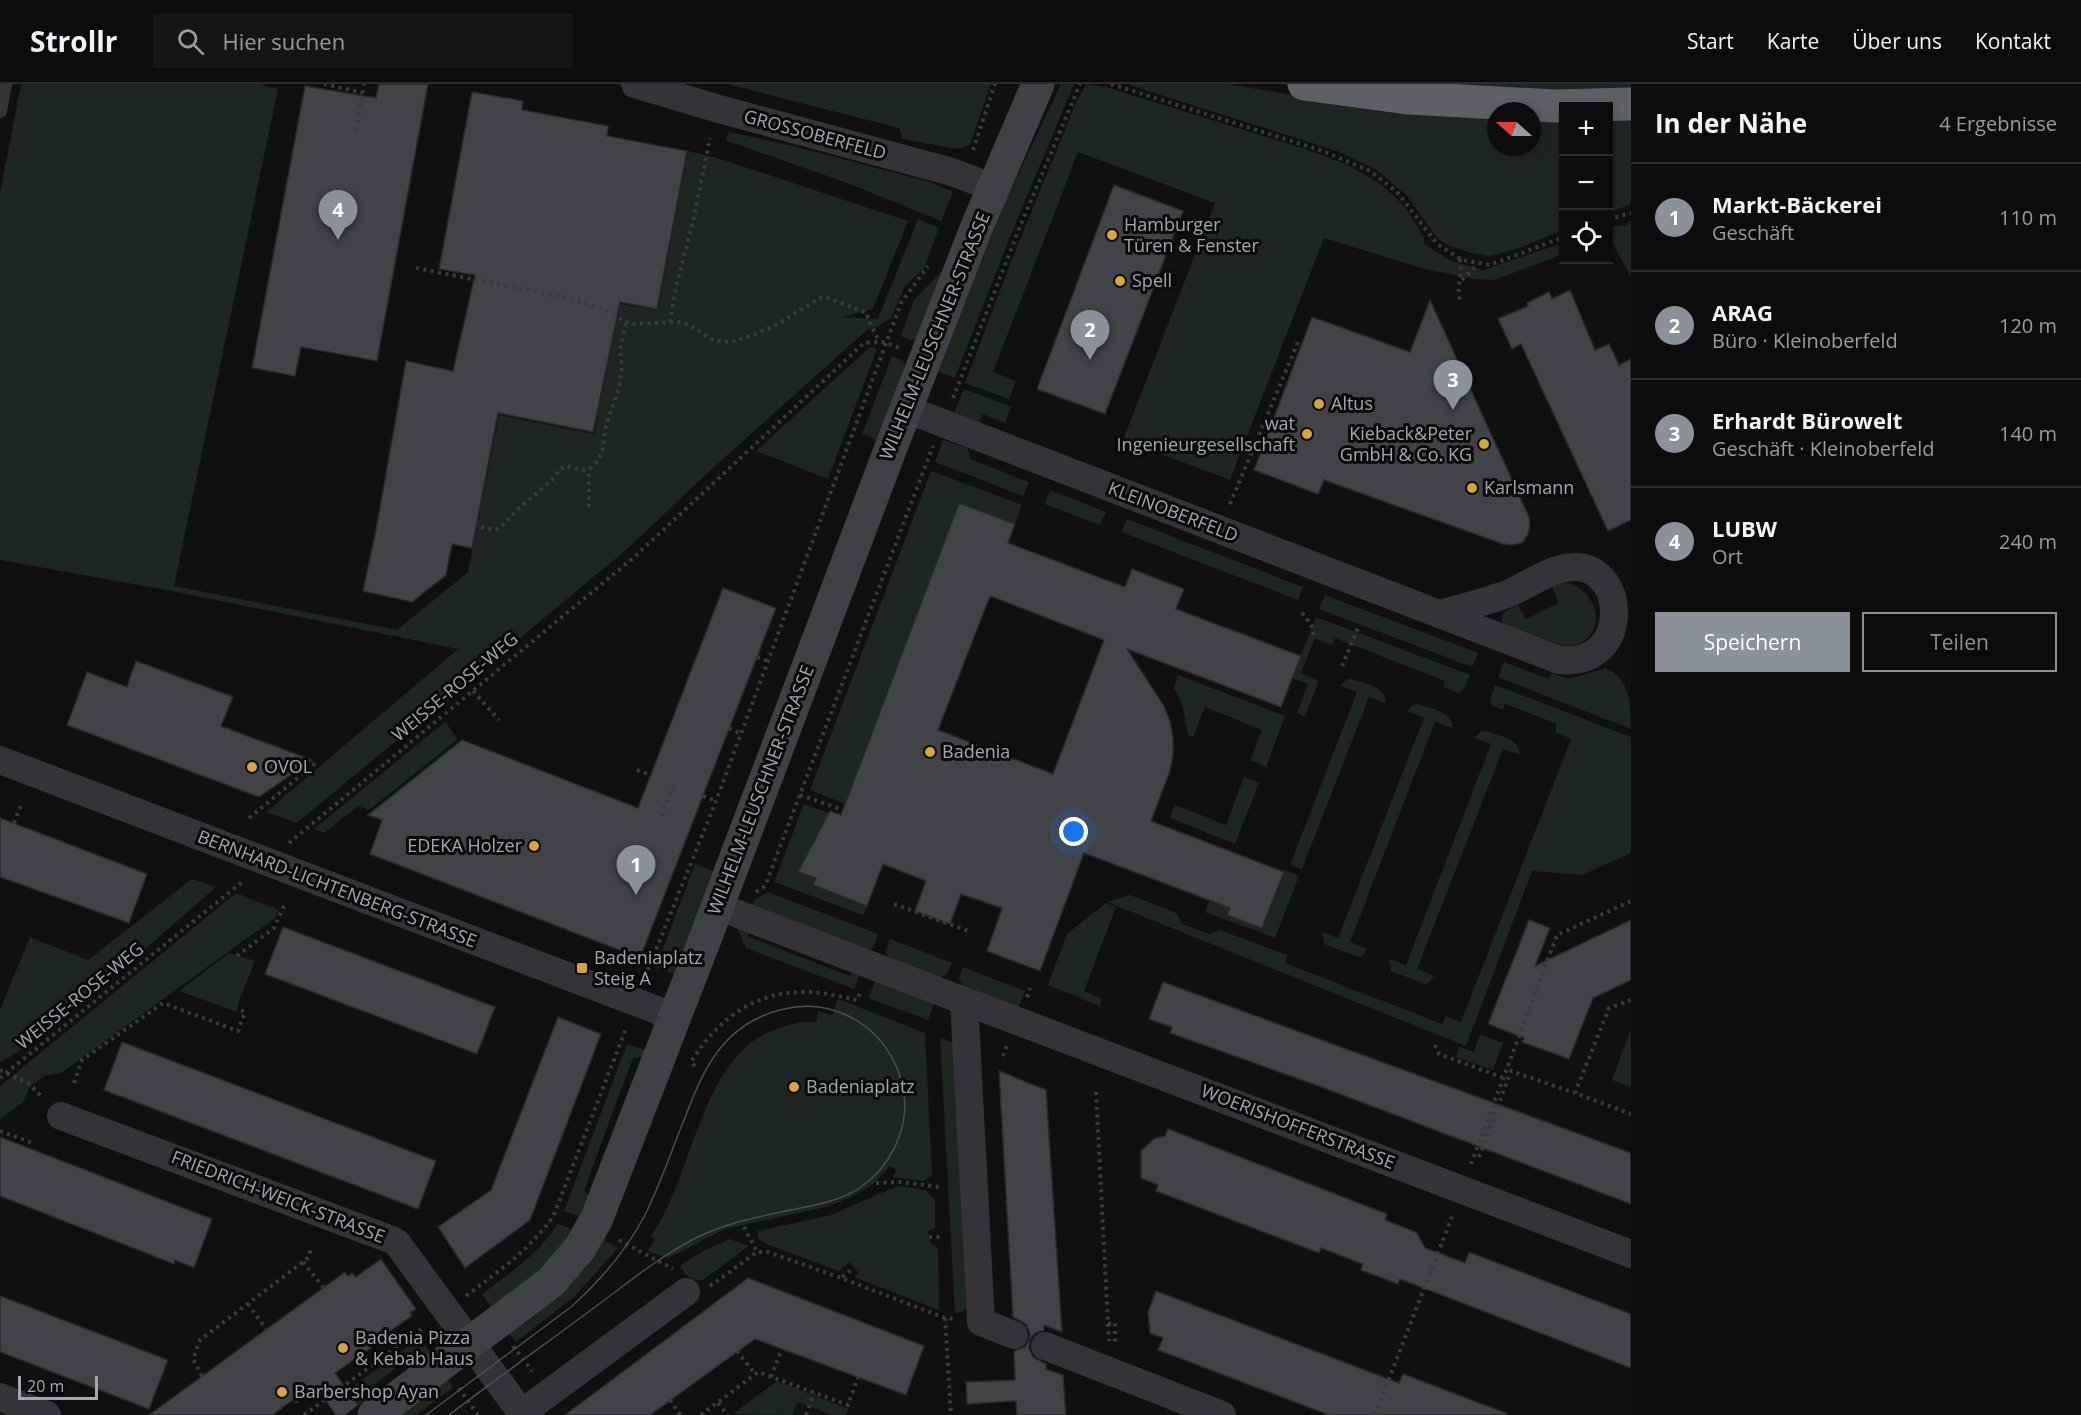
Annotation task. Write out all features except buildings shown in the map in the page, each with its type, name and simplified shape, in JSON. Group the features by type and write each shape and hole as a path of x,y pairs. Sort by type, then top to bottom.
{"highway":[{"path":"1304,84 1408,98 1555,106 1631,104"}],"street":[{"name":"GROSSOBERFELD","path":"635,84 719,110 952,172 994,188"},
{"name":"WILHELM-LEUSCHNER-STRASSE","path":"374,1415 551,1282 580,1248 591,1228 675,1017 924,362 1038,84"},
{"name":"KLEINOBERFELD","path":"906,410 1559,660 1570,661 1590,656 1600,650 1611,637 1616,620 1613,597 1603,580 1585,568 1572,567 1546,575 1505,594 1441,614"},
{"name":"BERNHARD-LICHTENBERG-STRASSE","path":"0,760 675,1017"},
{"path":"717,906 964,1001 981,1322 1014,1335"},
{"name":"WOERISHOFFERSTRASSE","path":"964,1001 1631,1254"},
{"name":"FRIEDRICH-WEICK-STRASSE","path":"61,1116 397,1243 521,1414"},
{"path":"521,1414 688,1290"},
{"path":"1045,1347 1222,1415"},
{"path":"0,1397 47,1415"}],"lane":[{"path":"0,111 5,84"}],"path":[{"path":"324,84 363,93"},
{"path":"357,130 364,84"},
{"path":"765,886 942,423 1019,229 1080,84"},
{"path":"1111,84 1323,151 1370,171 1398,193 1437,244 1460,259 1490,265 1559,239"},
{"path":"670,322 710,138"},
{"path":"1613,218 1631,213"},
{"path":"1460,259 1462,267 1458,290 1461,302"},
{"path":"1460,283 1478,264"},
{"path":"304,1415 516,1259 537,1239 553,1218 716,801 901,303 929,266"},
{"path":"416,268 568,298 603,309 630,324 681,322 713,340 730,342 754,335 776,325 820,298 828,298 867,313 879,341 917,354 924,362"},
{"path":"481,527 494,530 500,528 552,480 560,469 566,466 583,470 590,469 596,463 602,453 606,426 620,388 622,367 620,349 626,322"},
{"name":"WEISSE-ROSE-WEG","path":"0,1078 266,862 632,559 864,343 879,341"},
{"path":"1219,529 1298,342 1301,343"},
{"path":"589,507 590,469"},
{"path":"1302,613 1311,624 1315,638"},
{"path":"1342,666 1358,628"},
{"path":"757,657 768,661"},
{"path":"473,691 499,720"},
{"path":"729,728 741,734"},
{"path":"249,818 317,762"},
{"path":"637,770 651,775"},
{"path":"286,778 294,781"},
{"path":"661,816 674,784"},
{"path":"800,795 843,810"},
{"path":"703,796 716,801"},
{"path":"14,823 21,805"},
{"path":"1375,1415 1557,936 1631,901"},
{"path":"894,904 968,931"},
{"path":"237,956 274,928 284,906"},
{"path":"695,1066 691,1062 705,1040 720,1024 739,1010 783,994 807,992 857,1000 871,966"},
{"path":"1575,1093 1609,1008 1631,1000"},
{"path":"74,1083 82,1060 164,1003 238,1031 245,1012 236,1008"},
{"path":"1436,1045 1439,1054 1504,1078"},
{"path":"1479,1157 1513,1066 1509,1064"},
{"path":"0,1070 28,1083 61,1116"},
{"path":"1511,1071 1631,1114"},
{"path":"1096,1092 1108,1341"},
{"path":"0,1131 33,1143"},
{"path":"876,1183 901,1182 939,1187"},
{"path":"553,1218 591,1228 618,1239 675,1271 688,1290 701,1292 757,1252 768,1252 945,1318 981,1322"},
{"path":"744,1227 757,1252"},
{"path":"929,1237 941,1237"},
{"path":"202,1377 193,1359 200,1340 309,1257 311,1247"},
{"path":"303,1262 323,1287"},
{"path":"841,1278 854,1268"},
{"path":"248,1304 266,1329"},
{"path":"945,1318 951,1415"},
{"path":"1108,1324 1115,1323 1115,1353"},
{"path":"771,1377 782,1348"},
{"path":"737,1351 755,1374"},
{"path":"702,1415 758,1372 848,1405 858,1377"},
{"path":"806,1415 814,1393"},
{"path":"670,1400 680,1415"},
{"path":"718,1403 728,1415"}],"shaded area":[{"path":"21,84 263,84 263,86 278,89 174,586 397,630 468,572 499,415 594,434 620,304 658,310 688,151 717,158 908,221 873,309 842,317 878,319 918,219 939,228 924,268 905,286 891,318 877,327 868,329 714,467 626,550 297,823 266,812 458,649 166,590 0,560 0,194"},
{"path":"727,84 991,84 970,145 957,149 903,139 899,128"},
{"path":"1061,84 1074,84 1008,242 955,378 937,371 1006,200"},
{"path":"1086,84 1106,87 1346,164 1382,185 1408,211 1424,238 1424,244 1451,261 1483,270 1559,244 1559,256 1494,280 1474,279 1425,269 1324,238 1230,480 1123,440 1215,203 1078,152 993,372 1016,381 1009,399 965,383 1016,249"},
{"path":"1126,84 1228,84 1299,96 1487,113 1487,156 1541,156 1541,115 1559,116 1559,232 1519,248 1491,256 1471,253 1450,246 1438,239 1407,196 1377,170 1337,151"},
{"path":"1369,84 1631,84 1631,95"},
{"path":"1631,116 1631,201 1629,205 1613,211 1613,156 1613,117"},
{"path":"729,132 789,145 930,182 953,192 941,221 847,183 725,140"},
{"path":"1631,220 1631,277 1613,244 1613,226 1627,225"},
{"path":"943,270 920,338 910,340 901,336 914,300"},
{"path":"870,347 877,349 828,479 756,451"},
{"path":"892,356 902,360 907,366 881,442 862,434"},
{"path":"964,389 1011,407 1005,423 982,414 979,423 954,413"},
{"path":"943,440 968,448 970,459 1029,482 1023,496 935,462"},
{"path":"931,471 1022,505 1015,524 959,503 845,804 810,790"},
{"path":"1050,490 1106,512 1100,525 1045,504"},
{"path":"1127,519 1303,587 1298,600 1121,532"},
{"path":"1563,582 1576,586 1593,603 1596,614 1595,626 1590,635 1580,643 1566,647 1503,624 1503,614 1518,605 1526,619 1559,603 1552,587"},
{"path":"1325,595 1478,653 1472,667 1319,609"},
{"path":"1316,617 1470,675 1463,690 1459,693 1443,687 1445,681 1335,638 1332,645 1315,638 1301,673 1319,681 1305,716 1297,713 1308,684 1292,678"},
{"path":"1504,662 1549,679 1552,673 1569,679 1606,668 1620,679 1628,694 1631,729 1498,677"},
{"path":"1178,675 1285,716 1266,767 1250,760 1262,730 1205,707 1193,737 1188,735 1183,707 1174,688"},
{"path":"1347,679 1363,682 1379,689 1386,703 1369,697 1302,869 1290,865 1357,692 1340,686"},
{"path":"1495,685 1631,737 1631,853 1582,875 1532,871 1466,1046 1107,902 1130,895 1176,913 1182,924 1209,934 1220,930 1287,955 1285,963 1442,1024 1446,1016 1461,1022 1571,739 1555,732 1557,724 1505,704 1503,710 1493,706 1490,701"},
{"path":"1418,704 1445,715 1449,718 1453,728 1435,722 1350,942 1367,949 1362,956 1357,957 1324,944 1322,932 1338,938 1424,718 1407,711 1413,705"},
{"path":"445,722 458,739 369,810 358,806 324,833 314,829"},
{"path":"1481,731 1513,741 1520,755 1503,749 1417,969 1434,976 1429,983 1425,984 1391,971 1389,959 1406,965 1491,744 1474,738"},
{"path":"1244,777 1259,783 1235,844 1170,818 1175,805 1226,825"},
{"path":"804,804 829,813 798,872 816,878 814,886 867,906 863,915 774,882"},
{"path":"1248,858 1227,915 1262,928 1285,870 1299,876 1275,938 1205,912 1217,880"},
{"path":"695,864 713,871 674,974 656,967"},
{"path":"192,879 216,887 127,965 0,1063 0,1010 30,937 88,960"},
{"path":"768,892 878,934 873,948 867,950 751,907 754,900"},
{"path":"236,893 279,910 275,918 61,1073 44,1076 29,1088 23,1102 0,1119 0,1086"},
{"path":"1106,903 1116,907 1084,991 1102,999 1099,1006 1048,985 1067,934"},
{"path":"740,924 746,927 749,937 849,976 857,969 861,971 854,989 746,948 738,930"},
{"path":"890,939 952,963 947,974 939,978 890,959 885,952"},
{"path":"229,953 255,961 235,1011 179,991"},
{"path":"963,967 1025,991 1018,1009 963,988 959,978"},
{"path":"876,979 935,1001 928,1020 868,998"},
{"path":"838,999 925,1033 932,1175 924,1181 892,1177 897,1170 890,1166 873,1184 849,1198 826,1207 725,1229 668,1258 647,1251 655,1239 651,1236 666,1210 702,1117 732,1061 753,1041 780,1028 802,1022 816,1022 818,1011 832,1015"},
{"path":"1631,1029 1631,1087 1612,1080"},
{"path":"1480,1034 1503,1043 1493,1070 1456,1057 1459,1047 1474,1052"},
{"path":"940,1038 953,1043 966,1308 962,1312 955,1313"},
{"path":"627,1044 646,1050 644,1057 633,1058 584,1190 591,1197 582,1217 564,1211"},
{"path":"897,1186 926,1190 935,1200 935,1228 928,1231 930,1243 938,1250 939,1310 854,1277 859,1273 849,1262 839,1271 764,1243 758,1238 758,1231 831,1215"},
{"path":"558,1224 577,1231 553,1263 493,1310 482,1294 533,1254"},
{"path":"602,1239 618,1248 574,1297 516,1342 508,1332"},
{"path":"730,1239 749,1246 703,1280 692,1279 680,1266 703,1251"},
{"path":"420,1338 431,1354 424,1357 416,1353 364,1392 365,1401 358,1405 348,1390"},
{"path":"446,1377 453,1387 450,1390 416,1415 395,1415"},
{"path":"777,1381 849,1409 846,1415 832,1415 798,1402 792,1415 733,1414"}],"tram line":[{"path":"426,1415 571,1307 612,1264 630,1241 645,1215 707,1067 729,1038 743,1026 780,1010 805,1006 822,1007 846,1015 868,1028 877,1037 892,1057 897,1069 905,1107 900,1134 895,1146 889,1158 871,1179 853,1192 836,1199 754,1218 705,1233 641,1273 449,1415"}],"place":[{"name":"Hamburger Türen & Fenster","path":"1112,235"},
{"name":"LUBW","path":"338,240"},
{"name":"Spell","path":"1120,281"},
{"name":"ARAG","path":"1090,360"},
{"name":"Altus","path":"1319,404"},
{"name":"Erhardt Bürowelt","path":"1453,410"},
{"name":"wat Ingenieurgesellschaft","path":"1307,434"},
{"name":"Kieback&Peter GmbH & Co. KG","path":"1484,444"},
{"name":"Karlsmann","path":"1472,488"},
{"name":"Badenia","path":"930,752"},
{"name":"OVOL","path":"252,767"},
{"name":"EDEKA Holzer","path":"534,846"},
{"name":"Markt-Bäckerei","path":"636,895"},
{"name":"Badeniaplatz Steig A","path":"582,968"},
{"name":"Badeniaplatz","path":"794,1087"},
{"name":"Badenia Pizza & Kebab Haus","path":"343,1348"},
{"name":"Barbershop Ayan","path":"282,1392"}]}
